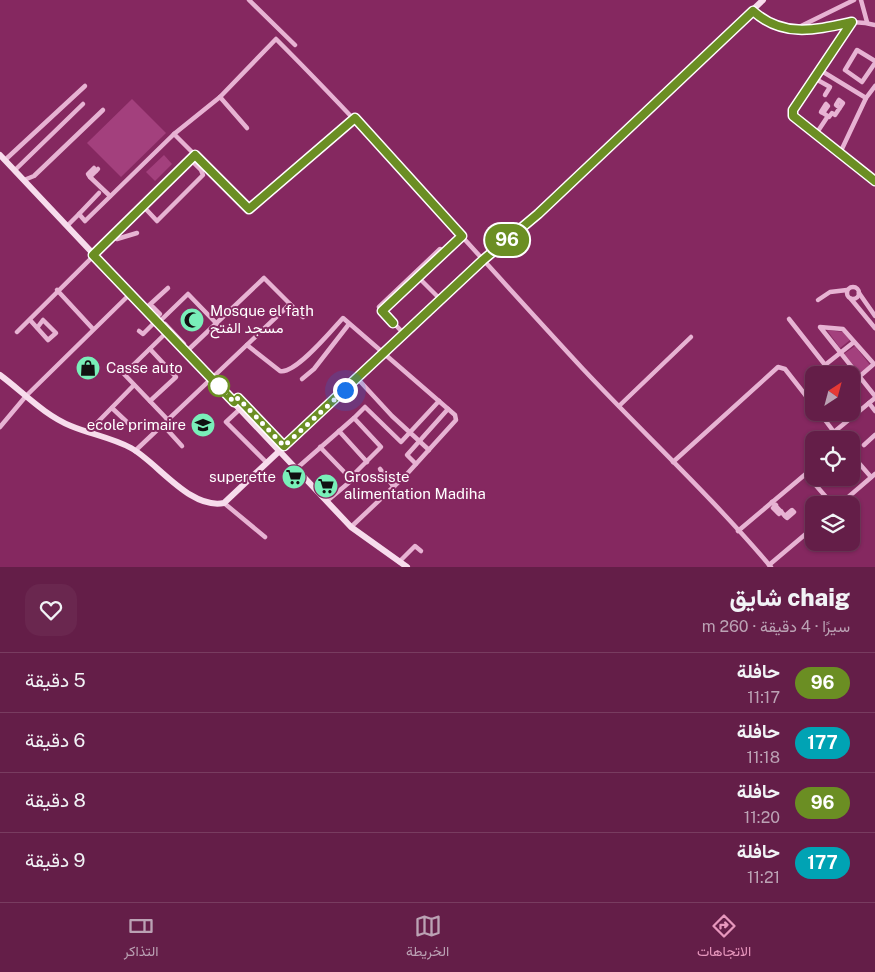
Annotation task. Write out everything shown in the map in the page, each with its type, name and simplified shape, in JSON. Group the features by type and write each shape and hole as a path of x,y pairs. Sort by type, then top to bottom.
{"street":[{"path":"249,0 295,44"},
{"path":"0,375 58,420 135,451 177,486 206,501 218,504 224,503 483,260 538,214 763,0"},
{"path":"796,29 854,0"},
{"path":"861,0 867,22"},
{"path":"753,11 766,22 777,27 813,30 852,22 867,22 875,25"},
{"path":"852,22 793,110 793,116 875,181"},
{"path":"79,214 85,221 174,134 220,97 276,39 355,118 483,260 770,566 805,535"},
{"path":"857,50 875,62 862,82 845,70 857,50"},
{"path":"820,70 866,98"},
{"path":"814,78 830,87 825,95"},
{"path":"85,86 2,158 240,409 282,448"},
{"path":"840,153 866,98 875,86"},
{"path":"220,97 247,128"},
{"path":"15,170 83,104"},
{"path":"816,134 826,115 832,113 835,115 840,108"},
{"path":"24,180 34,176 103,110"},
{"path":"174,134 249,209 355,118"},
{"path":"17,332 112,235 195,155"},
{"path":"143,206 157,221 203,174 190,160"},
{"path":"94,173 96,182 107,190 110,196"},
{"path":"66,226 99,193"},
{"path":"112,235 117,239 137,233"},
{"path":"382,311 462,236"},
{"path":"404,334 379,306 440,249 445,252"},
{"path":"418,277 441,300"},
{"path":"186,352 264,278 303,317"},
{"path":"818,300 830,292 847,290 854,287 875,316"},
{"path":"146,311 168,288"},
{"path":"57,290 93,329"},
{"path":"847,290 847,296 852,299 875,328"},
{"path":"852,299 857,298 859,293"},
{"path":"0,427 26,396 130,294"},
{"path":"139,331 143,334 160,324 188,294 217,324"},
{"path":"135,451 290,304"},
{"path":"247,345 284,372 309,355 343,318 455,416 456,420 416,464 351,527"},
{"path":"789,319 825,365 854,342"},
{"path":"30,320 37,328 48,340 56,333 43,320 37,328"},
{"path":"160,324 150,349 124,374 168,420"},
{"path":"302,379 314,369 349,324"},
{"path":"852,366 820,327 843,329 874,364 860,376 875,397 860,410"},
{"path":"619,406 691,337"},
{"path":"150,349 176,377 150,401"},
{"path":"673,462 778,367 785,369 805,395"},
{"path":"357,378 429,450"},
{"path":"88,432 134,385"},
{"path":"234,402 238,398 282,448 296,469 351,527 401,565 407,567"},
{"path":"296,469 365,407 401,442 439,401"},
{"path":"869,403 875,411"},
{"path":"112,408 129,424"},
{"path":"240,409 226,422 267,463"},
{"path":"416,464 406,455 420,442 448,409"},
{"path":"327,501 352,480 350,478 381,447 354,418"},
{"path":"835,431 847,421"},
{"path":"163,425 182,446"},
{"path":"339,430 367,462"},
{"path":"864,445 875,435"},
{"path":"320,447 350,478"},
{"path":"850,496 873,476 860,463"},
{"path":"380,469 394,486"},
{"path":"738,531 774,504 805,475"},
{"path":"817,486 826,496"},
{"path":"224,503 265,537"},
{"path":"774,504 773,508 778,514 783,514"},
{"path":"401,565 415,546 421,551"}],"shaded area":[{"path":"132,99 166,133 121,177 87,143"},
{"path":"164,155 172,164 155,181 146,172"},
{"path":"827,330 843,332 850,340 840,348"},
{"path":"855,346 870,365 860,373 860,366 854,366 844,354"}],"bus line":[{"name":"96","path":"393,323 382,311 462,236 355,118 249,209 195,155 93,255 234,402 238,398 284,446 483,260 538,214 753,11 766,22 777,27 813,30 852,22 793,110 793,116 875,181"}],"place":[{"name":"Mosque el fath مسجد الفتح","path":"192,320"},
{"name":"Casse auto","path":"88,368"},
{"name":"ecole primaire","path":"203,425"},
{"name":"superette","path":"294,477"},
{"name":"Grossiste alimentation Madiha","path":"326,486"}],"route":[{"path":"219,386 234,402 238,398 284,446 345,390"}]}
